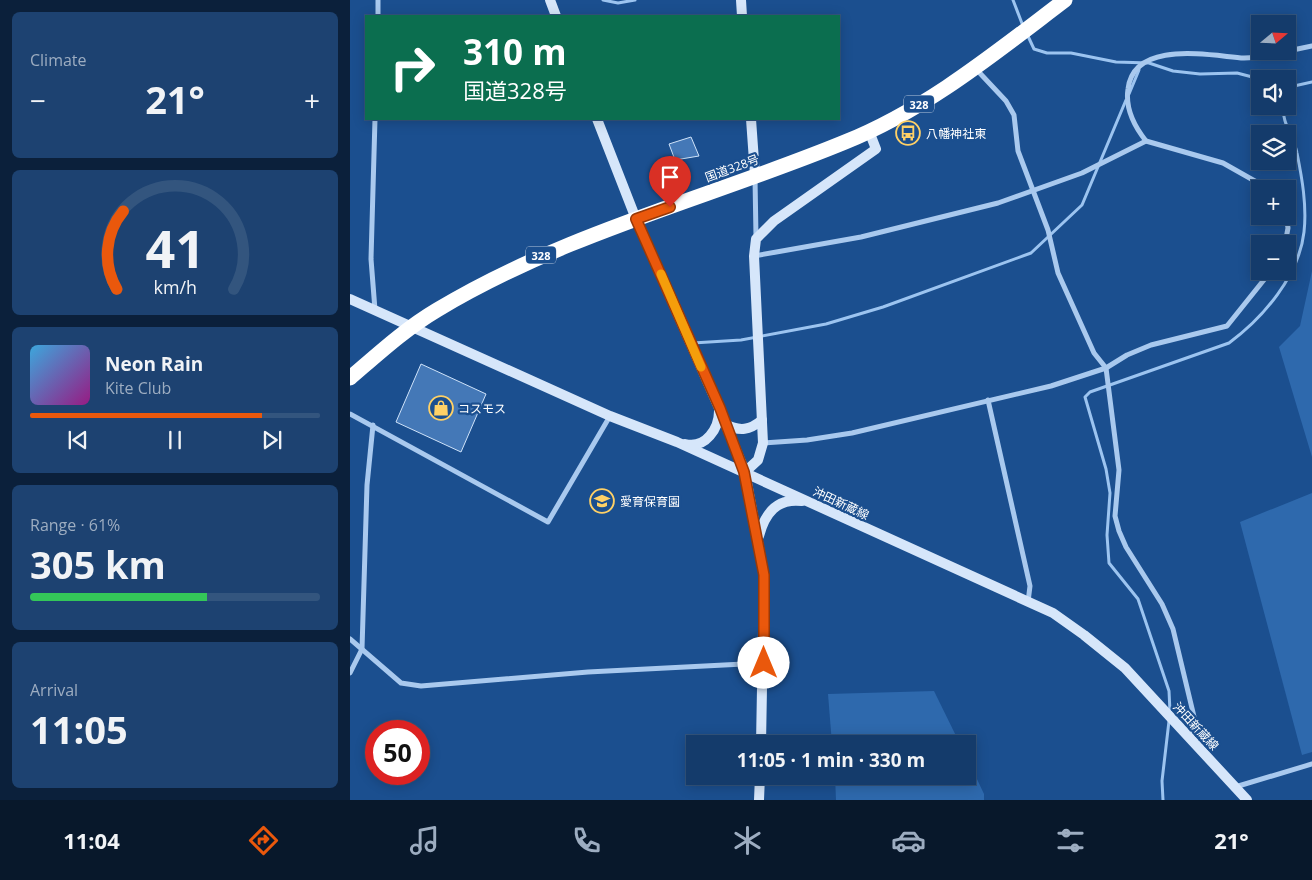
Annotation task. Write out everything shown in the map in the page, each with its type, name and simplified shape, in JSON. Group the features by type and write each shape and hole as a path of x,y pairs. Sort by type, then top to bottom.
{"highway":[{"name":"国道328号","path":"350,378 410,328 437,310 537,256 869,131 903,114 975,68 1065,0"}],"main road":[{"path":"550,0 556,15"},
{"path":"741,0 742,15"},
{"path":"597,120 636,219 720,408 744,472 764,575 761,735"},
{"path":"751,120 755,175"},
{"path":"744,472 758,460 762,443 754,256 756,239 774,221 876,148 869,131"},
{"name":"沖田新蔵線","path":"350,299 410,328 610,416 677,442 1053,613 1105,651 1247,800"},
{"path":"677,442 690,445 702,442 708,438 713,434 719,422 720,408"},
{"path":"726,424 741,430 755,426 762,420"},
{"path":"758,540 765,518 776,506 792,499 808,502"},
{"path":"759,800 760,785"}],"street":[{"path":"378,0 378,15"},
{"path":"1296,49 1312,46"},
{"path":"1251,57 1201,54 1167,55 1152,58 1134,72 1128,83 1127,98 1130,116 1146,141 1223,163 1256,180"},
{"path":"975,68 1006,101 1014,115 1018,151 1048,230 1064,289 1094,353 1106,368 1119,470 1115,516 1126,547 1158,597 1173,629 1196,725 1189,738"},
{"path":"375,120 371,259 375,311"},
{"path":"754,256 879,232 998,203 1082,173 1146,141"},
{"path":"755,175 756,239"},
{"path":"762,443 807,440 852,433 1051,386 1106,368 1127,355 1151,346 1227,326 1264,280"},
{"path":"988,400 1030,586 1028,602"},
{"path":"350,414 548,522 610,416"},
{"path":"350,674 362,650 367,485 373,425"},
{"path":"350,639 402,683 421,686 588,672 764,663"},
{"path":"1235,786 1312,764"}],"shaded area":[{"path":"1312,271 1312,457 1279,347 1300,326"},
{"path":"1312,493 1312,752 1302,755 1240,522"},
{"path":"934,691 956,735 831,735 828,694"},
{"path":"976,777 984,794 984,800 836,800 835,785 976,785"}],"building":[{"path":"691,137 699,156 675,160 669,144"},
{"name":"コスモス","path":"421,364 486,394 461,452 396,422"}],"waterway":[{"path":"603,0 618,3 635,0"},
{"path":"1013,0 1023,26"},
{"path":"1027,34 1034,49 1047,53 1071,53 1116,62 1149,63 1173,71 1200,74 1237,73 1251,77"},
{"path":"1129,94 1139,70"},
{"path":"1296,86 1312,82"},
{"path":"693,343 741,340 826,324 883,307 1031,253 1082,205 1126,100"},
{"path":"1170,712 1169,691 1138,599 1109,563 1107,535 1110,493 1106,469 1085,397 1090,392 1229,343 1242,333 1277,295 1295,264 1301,248 1305,222 1304,192 1299,163 1283,115"},
{"path":"1163,800 1162,781 1169,721"}],"slow traffic":[{"path":"661,274 701,367"}],"place":[{"name":"八幡神社東","path":"908,133"},
{"name":"コスモス","path":"441,408"},
{"name":"愛育保育園","path":"602,501"}],"route":[{"path":"670,207 636,219 720,408 744,472 756,523 764,575 764,663"}]}
